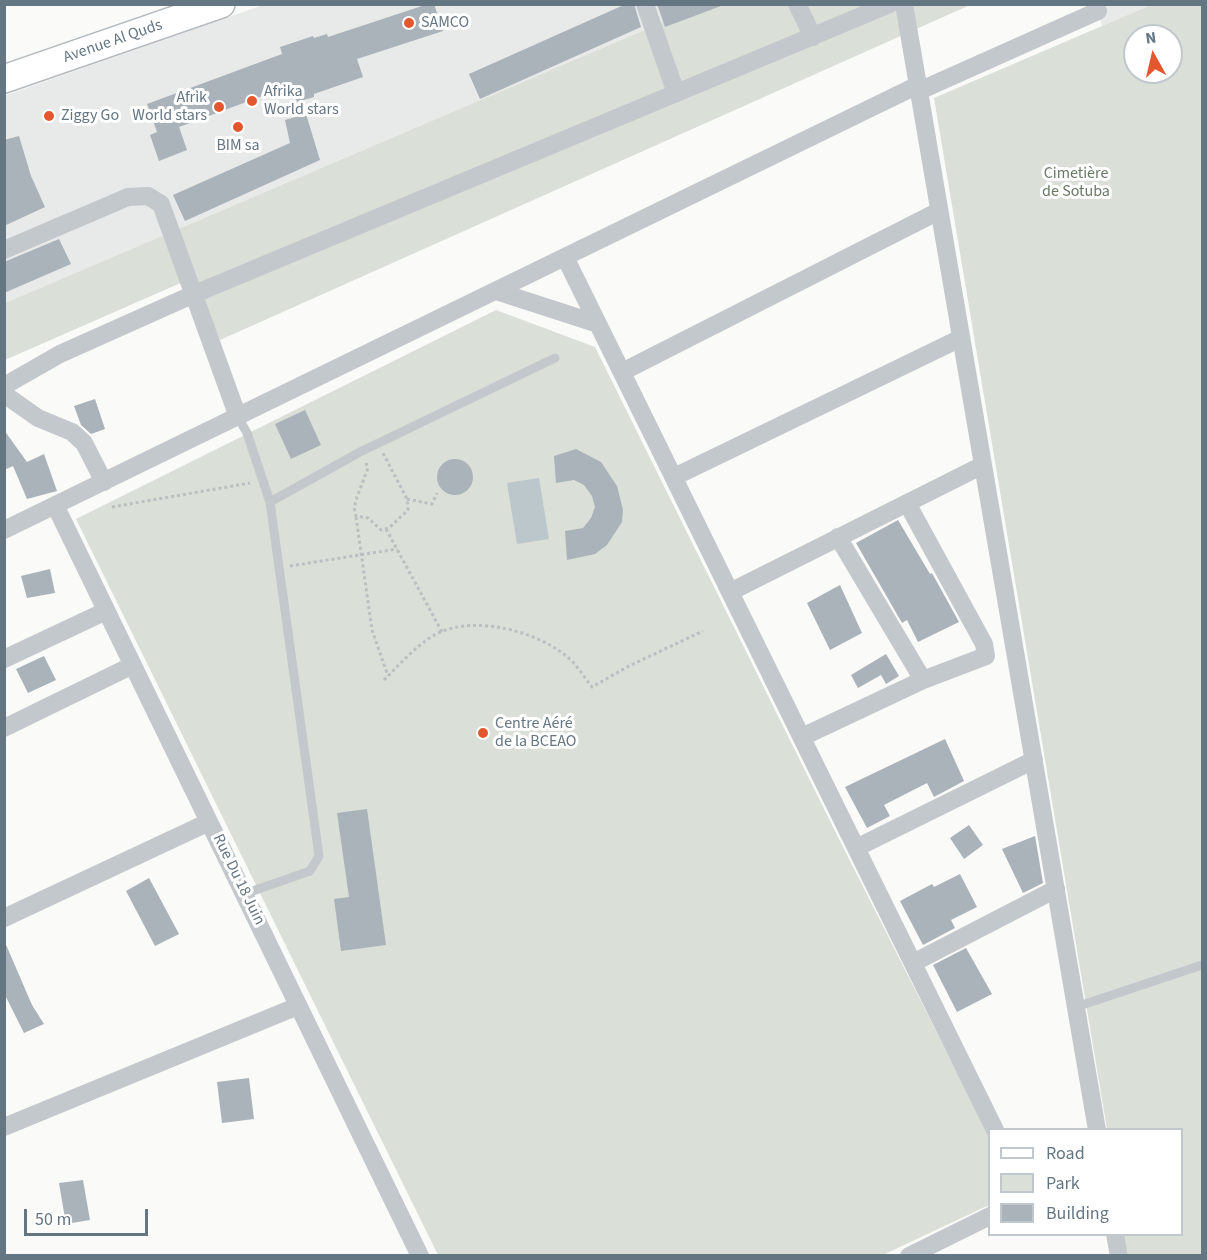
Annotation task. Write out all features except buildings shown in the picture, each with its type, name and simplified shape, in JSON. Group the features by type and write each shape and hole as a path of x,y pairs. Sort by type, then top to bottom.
{"main road":[{"name":"Avenue Al Quds","path":"4,61 172,4"},
{"name":"Avenue Al Quds","path":"4,79 222,4"}],"street":[{"path":"645,4 676,93"},
{"path":"797,4 813,37"},
{"path":"4,386 60,354 192,295 890,4"},
{"path":"904,4 1097,1128"},
{"path":"4,530 918,88 1098,11"},
{"path":"4,250 128,197 148,196 161,204 238,417"},
{"path":"622,372 939,211"},
{"path":"565,257 994,1128"},
{"path":"496,291 598,324"},
{"path":"674,477 961,338"},
{"path":"4,394 39,418 72,432 84,443 104,482"},
{"path":"730,592 983,465"},
{"path":"802,737 923,680 986,656 984,644 907,503"},
{"name":"Rue Du 18 Juin","path":"55,506 420,1256"},
{"path":"838,537 923,680"},
{"path":"4,660 106,610"},
{"path":"4,728 133,665"},
{"path":"856,848 1034,760"},
{"path":"4,918 209,822"},
{"path":"913,963 1056,889"},
{"path":"4,1127 298,1006"},
{"path":"909,1256 988,1217"},
{"path":"1115,1236 1119,1256"}],"lane":[{"path":"270,502 378,444 555,358"},
{"path":"238,417 270,502 319,856 310,871 244,894"},
{"path":"1076,1007 1203,965"}],"path":[{"path":"356,516 368,518 381,530 386,529 408,510 407,499 378,444"},
{"path":"368,468 354,508 372,630 388,676"},
{"path":"112,507 264,481"},
{"path":"407,499 432,504 437,493"},
{"path":"386,529 442,632"},
{"path":"279,567 397,549"},
{"path":"384,680 433,635 458,627 512,629 541,640 567,656 592,687 629,666 703,631"}],"shaded area":[{"path":"1097,4 1151,5 1102,26"},
{"path":"263,5 703,5 5,303 4,96"},
{"path":"539,478 549,539 517,544 507,483"}],"green space":[{"path":"703,5 970,5 220,340 192,278 5,360 5,303"},
{"name":"Cimetière de Sotuba","path":"1151,5 1202,5 1202,1255 1128,1255 1124,1236 1183,1236 1183,1128 1107,1128 934,98"},
{"name":"Centre Aéré de la BCEAO","path":"496,310 595,347 988,1134 988,1205 883,1255 438,1255 76,519"}],"place":[{"name":"SAMCO","path":"409,23"},
{"name":"Afrika World stars","path":"252,101"},
{"name":"Afrik World stars","path":"219,107"},
{"name":"Ziggy Go","path":"49,116"},
{"name":"BIM sa","path":"238,127"},
{"name":"Centre Aéré de la BCEAO","path":"483,733"}]}
